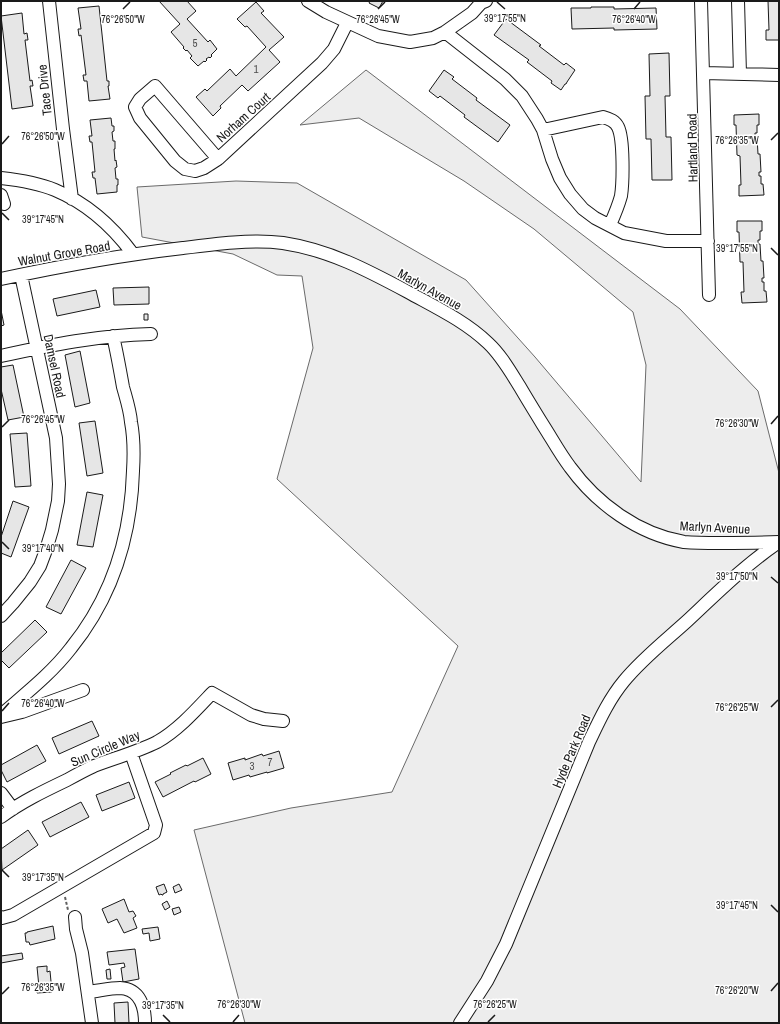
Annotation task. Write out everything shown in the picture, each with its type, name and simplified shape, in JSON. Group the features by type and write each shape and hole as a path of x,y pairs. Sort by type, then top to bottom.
{"street":[{"name":"Tace Drive","path":"49,1 72,199"},
{"path":"308,1 326,12 378,36 410,42 433,38 445,32 472,13 483,2"},
{"name":"Hartland Road","path":"701,1 709,295"},
{"path":"738,1 740,74"},
{"name":"Norham Court","path":"218,159 155,86 140,98 135,107 140,118 175,161 184,169 194,171 204,168 218,159 322,63 334,49 347,22"},
{"path":"445,32 491,67 515,89 529,106 543,130 560,178 570,194 583,209 594,218 624,233 666,241 708,241"},
{"path":"704,73 779,75"},
{"path":"543,130 603,117 609,118 619,128 622,142 621,195 610,225"},
{"path":"1,178 20,180 42,186 54,190 83,205 109,227 124,242 133,254"},
{"name":"Marlyn Avenue","path":"133,254 248,242 281,243 316,250 355,264 457,319 488,343 509,370 570,468 594,494 623,518 664,537 684,542 779,542"},
{"name":"Walnut Grove Road","path":"1,279 133,254"},
{"name":"Damsel Road","path":"1,616 30,582 40,566 52,530 58,501 59,484 56,438 21,275"},
{"path":"1,356 37,348 113,336 151,334"},
{"path":"1,716 50,672 75,644 102,603 119,562 126,535 133,491 133,443 131,422 113,336"},
{"name":"Hyde Park Road","path":"460,1023 487,981 506,944 589,742 603,712 613,696 624,681 642,662 753,560 779,542"},
{"path":"1,716 22,712 83,690"},
{"name":"Sun Circle Way","path":"1,817 53,787 94,766 157,742 171,732 212,694 251,715 264,719 283,721"},
{"path":"2,918 13,915 154,833 156,825 131,753"},
{"path":"1,793 13,809"},
{"path":"75,917 76,930 82,953 92,1023"},
{"path":"88,992 120,988 130,990 140,999 144,1009 145,1023"}],"path":[{"path":"61,886 68,905 68,917 75,917"}],"shaded area":[{"path":"366,70 680,309 758,391 779,473 779,1023 245,1023 194,830 291,808 392,792 458,646 277,479 313,348 302,276 277,275 233,254 142,237 137,187 236,181 297,183 466,280 535,357 641,482 646,365 633,312 534,229 464,181 359,118 300,125"}],"building":[{"path":"159,1 187,1 196,11 187,19 208,42 210,40 217,49 210,58 209,57 206,59 207,60 205,62 204,61 198,66 190,58 192,56 183,48 184,47 171,32 180,24"},
{"path":"370,1 383,1 379,8 369,3"},
{"path":"768,1 779,1 779,40 766,40 766,30 769,30"},
{"path":"256,2 264,11 261,13 284,37 269,50 280,62 248,91 242,85 220,106 221,108 213,116 196,97 205,89 207,91 230,69 236,76 266,47 247,26 245,27 237,19"},
{"path":"99,6 110,99 89,101 87,81 84,81 83,75 86,75 81,35 79,36 78,29 81,29 78,8"},
{"path":"614,7 614,9 656,8 657,29 572,29 571,8"},
{"path":"22,13 24,34 27,33 28,40 25,40 30,81 32,80 33,86 30,86 33,106 12,109 1,16"},
{"path":"506,19 541,45 539,46 564,65 566,63 575,70 561,90 551,83 552,81 527,62 529,60 494,35"},
{"path":"669,53 670,96 665,96 666,137 671,137 672,180 652,180 651,139 646,139 645,96 650,96 649,54"},
{"path":"444,70 454,77 452,79 477,98 476,100 510,125 498,142 464,117 465,115 440,96 438,98 429,91"},
{"path":"759,114 759,125 757,125 757,133 755,133 755,137 757,137 758,154 760,154 761,172 759,172 759,176 761,176 761,184 763,184 764,195 739,196 739,185 741,185 740,156 737,155 736,125 734,125 734,115"},
{"path":"111,118 112,126 114,126 114,131 112,132 113,141 115,141 114,149 117,167 115,168 116,179 118,179 117,192 97,194 95,178 93,178 92,172 95,172 92,142 90,142 89,136 92,136 90,120"},
{"path":"737,221 762,221 762,231 760,231 760,240 758,240 758,244 760,244 761,261 763,261 764,278 762,278 762,282 764,282 764,291 766,291 767,302 742,303 741,292 744,292 743,262 740,262"},
{"path":"149,287 149,304 114,305 113,288"},
{"path":"96,290 100,307 57,316 53,299"},
{"path":"1,310 4,325 1,326"},
{"path":"144,314 148,314 148,320 144,320"},
{"path":"80,351 90,403 75,407 65,355"},
{"path":"13,365 24,417 8,420 1,389 1,367"},
{"path":"95,421 103,473 87,476 79,423"},
{"path":"27,433 31,486 15,487 10,434"},
{"path":"87,492 103,495 93,547 77,545"},
{"path":"13,501 29,507 11,557 1,553 1,537"},
{"path":"71,560 86,568 61,614 46,607"},
{"path":"35,620 47,632 9,668 1,660 1,653"},
{"path":"92,721 99,736 59,754 52,738"},
{"path":"37,745 46,761 7,782 1,770 1,765"},
{"path":"279,751 284,768 250,777 249,775 233,780 228,763 245,758 245,760 262,754 263,756"},
{"path":"203,758 211,774 163,797 155,782 186,765 187,766"},
{"path":"129,782 135,798 102,811 96,795"},
{"path":"81,802 89,817 50,837 42,822"},
{"path":"28,830 38,845 2,870 1,849"},
{"path":"164,884 167,892 163,895 159,895 156,887"},
{"path":"179,884 182,890 175,893 173,887"},
{"path":"124,899 129,912 133,911 136,916 133,918 137,928 124,933 117,919 108,923 102,909"},
{"path":"167,901 170,907 165,910 162,904"},
{"path":"179,907 181,912 174,915 172,909"},
{"path":"53,926 55,939 30,945 29,942 26,942 25,933"},
{"path":"158,927 160,939 150,941 149,933 143,934 142,929"},
{"path":"135,949 139,979 123,982 121,968 125,967 124,963 109,965 107,952"},
{"path":"22,953 23,959 1,963 1,956"},
{"path":"47,966 47,972 50,971 52,992 37,993 37,987 39,987 37,967"},
{"path":"110,969 111,979 107,979 106,970"},
{"path":"128,1002 129,1023 115,1023 114,1003"}]}
